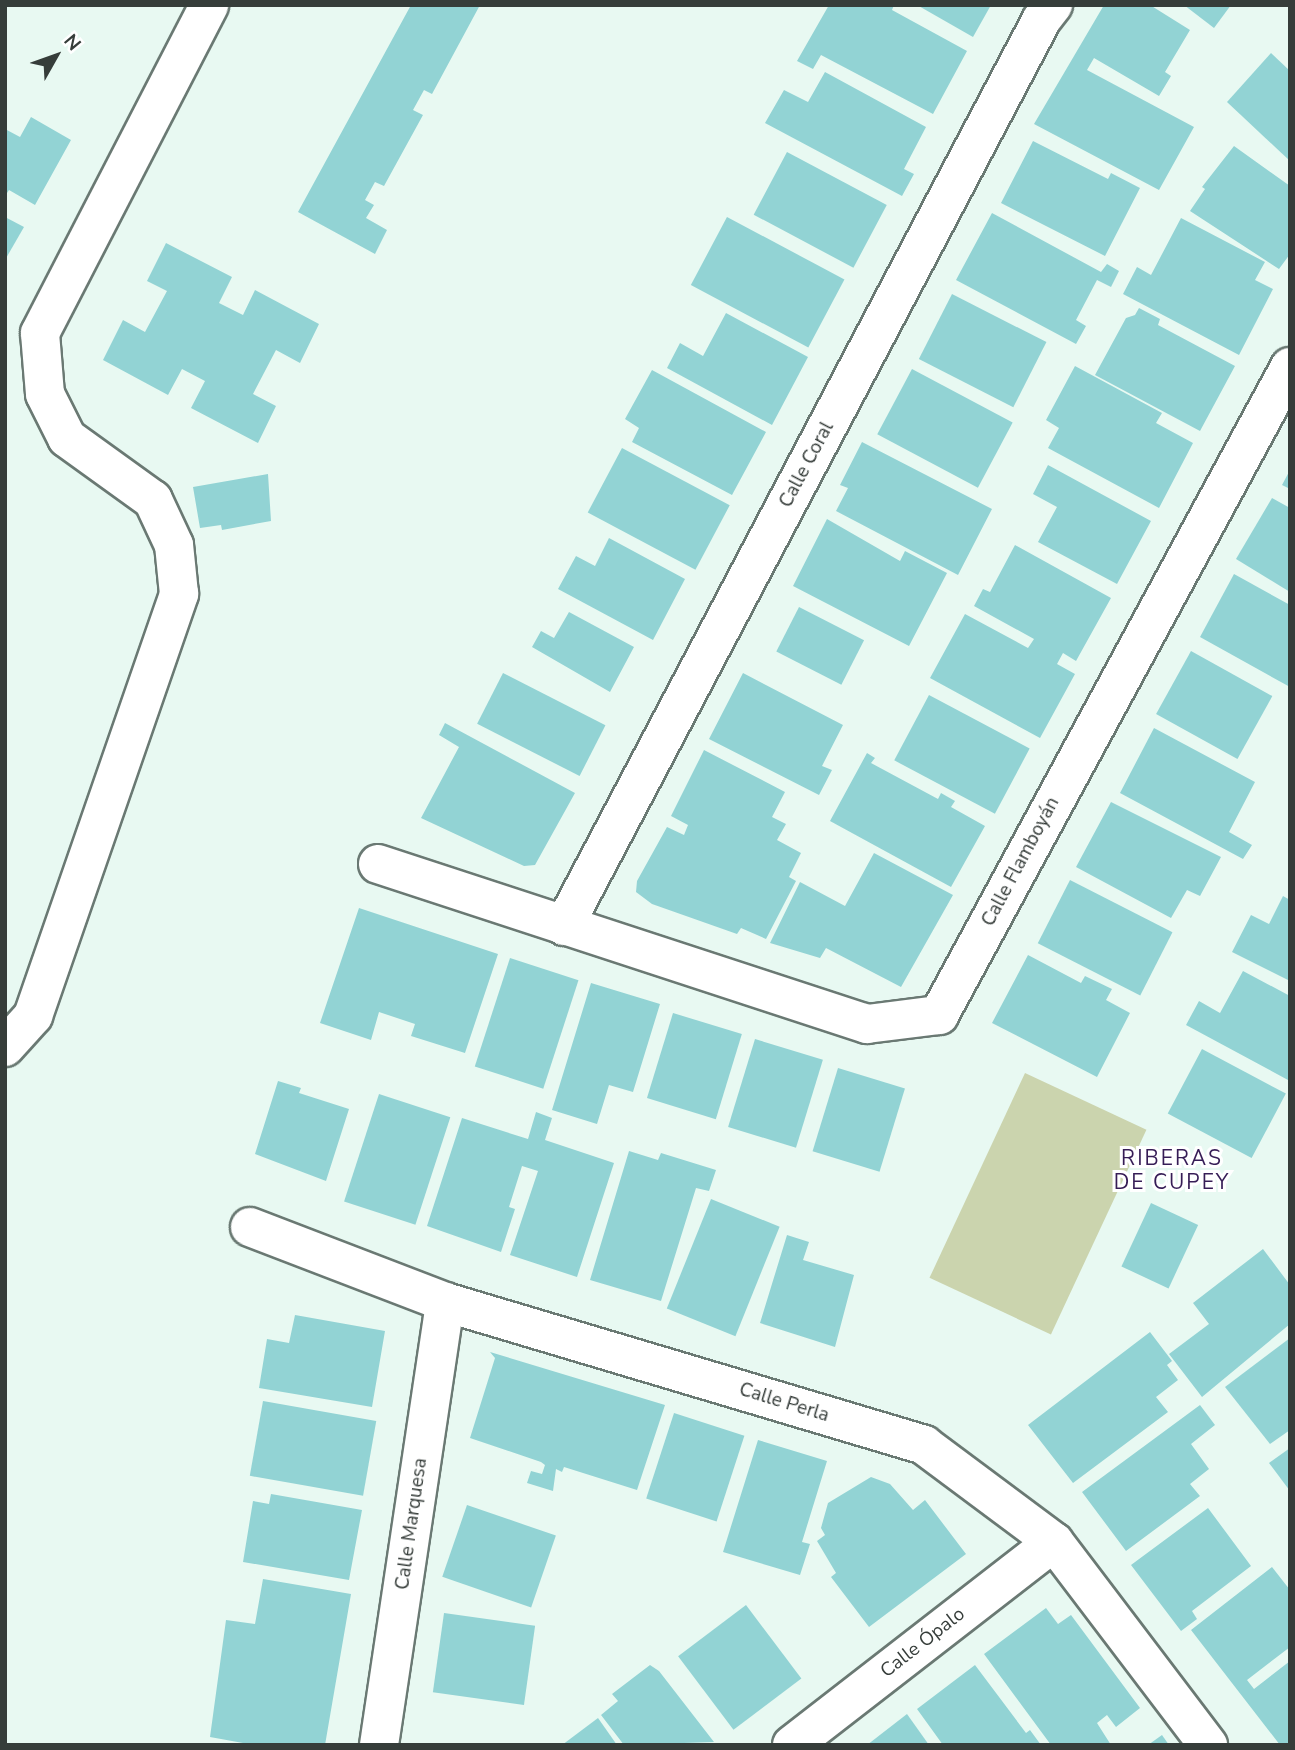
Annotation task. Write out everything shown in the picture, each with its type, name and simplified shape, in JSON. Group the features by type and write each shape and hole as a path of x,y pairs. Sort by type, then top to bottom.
{"street":[{"path":"5,1047 33,1016 179,594 174,545 153,500 67,438 45,394 40,332 209,5"},
{"name":"Calle Coral","path":"564,926 1042,19 1054,5"},
{"name":"Calle Flamboyán","path":"564,926 867,1024 939,1015 1290,367"},
{"path":"378,864 564,926"},
{"name":"Calle Perla","path":"250,1227 445,1302 925,1446 1054,1542 1208,1745"},
{"name":"Calle Marquesa","path":"379,1745 445,1302"},
{"name":"Calle Ópalo","path":"792,1745 1054,1542"}],"green space":[{"path":"1025,1073 1146,1130 1051,1334 929,1278"}],"building":[{"path":"411,5 480,5 432,94 424,90 413,110 423,115 384,186 375,182 365,200 374,205 366,218 387,230 375,254 298,212"},
{"path":"829,5 894,5 892,10 967,51 933,114 821,55 813,69 797,61"},
{"path":"917,5 991,5 973,37"},
{"path":"1104,5 1150,5 1190,30 1165,72 1171,76 1159,96 1094,58 1087,70 1194,127 1159,190 1034,124"},
{"path":"1184,5 1231,5 1214,28"},
{"path":"1271,53 1290,71 1290,161 1227,102"},
{"path":"825,72 926,127 904,169 914,174 902,196 765,123 784,90 808,102"},
{"path":"31,117 71,140 35,205 9,190 5,196 5,129 20,137"},
{"path":"1033,141 1108,179 1111,173 1140,188 1105,256 1001,203"},
{"path":"1234,146 1290,186 1290,254 1279,269 1190,211 1205,189 1202,187"},
{"path":"787,152 887,205 853,268 754,215"},
{"path":"992,213 1101,272 1107,264 1119,271 1111,287 1097,280 1076,320 1086,326 1076,344 956,280"},
{"path":"5,217 24,227 5,260"},
{"path":"727,217 844,279 808,347 691,285"},
{"path":"1181,218 1265,262 1255,280 1273,289 1239,355 1123,294 1137,267 1151,275"},
{"path":"166,243 232,277 219,303 243,315 255,290 319,324 300,363 276,350 253,394 276,406 258,443 191,408 205,381 182,369 168,395 103,360 123,320 145,332 167,291 147,281"},
{"path":"952,294 1046,342 1013,407 919,359"},
{"path":"1139,308 1160,319 1158,325 1235,366 1200,431 1095,375 1126,318 1135,315"},
{"path":"726,313 808,357 772,425 667,368 680,343 703,356"},
{"path":"1075,366 1162,413 1156,423 1193,443 1159,508 1048,448 1059,428 1046,420"},
{"path":"912,369 1013,423 978,488 877,434"},
{"path":"652,370 766,432 732,495 632,442 639,428 625,419"},
{"path":"862,442 992,509 958,575 836,511 848,488 840,485"},
{"path":"622,448 730,505 695,570 588,512"},
{"path":"1048,465 1151,521 1117,584 1038,542 1057,507 1033,494"},
{"path":"1290,470 1290,489 1282,485"},
{"path":"268,474 271,521 222,530 221,525 200,528 193,487"},
{"path":"1272,498 1290,508 1290,592 1236,559"},
{"path":"827,519 900,561 905,551 947,573 909,646 793,586"},
{"path":"609,538 685,579 653,640 558,589 576,556 595,566"},
{"path":"1015,545 1111,598 1076,661 1063,653 1057,664 1075,674 1040,738 930,678 965,614 1028,648 1034,639 974,606 983,589 990,592"},
{"path":"1234,574 1290,605 1290,687 1200,637"},
{"path":"799,607 864,640 841,685 776,652"},
{"path":"569,612 634,647 610,692 532,647 541,631 554,638"},
{"path":"1191,651 1272,696 1237,759 1156,714"},
{"path":"503,673 605,725 580,776 477,724"},
{"path":"743,673 843,725 822,766 832,770 819,795 709,739"},
{"path":"929,695 1030,749 995,814 894,760"},
{"path":"445,723 575,793 535,865 524,866 421,818 459,747 439,735"},
{"path":"1154,728 1255,782 1229,832 1252,845 1243,859 1120,793"},
{"path":"704,750 785,792 772,817 786,824 777,840 801,853 789,877 796,881 766,939 741,928 737,934 652,904 636,892 637,881 667,827 684,835 688,825 671,816"},
{"path":"867,753 875,758 871,763 938,799 941,793 955,801 951,807 985,826 951,887 830,821"},
{"path":"1111,802 1221,857 1200,896 1187,890 1171,918 1076,867"},
{"path":"874,853 953,895 901,987 826,948 820,958 770,943 800,882 845,906"},
{"path":"1070,880 1172,932 1140,995 1038,943"},
{"path":"1283,896 1290,900 1290,981 1232,952 1251,915 1269,924"},
{"path":"359,908 498,954 465,1053 411,1036 415,1024 379,1012 371,1040 320,1023"},
{"path":"1028,955 1081,983 1085,976 1112,989 1106,1000 1130,1013 1097,1077 992,1023"},
{"path":"510,958 578,980 543,1089 475,1066"},
{"path":"1243,971 1290,996 1288,1080 1186,1025 1199,1001 1220,1013"},
{"path":"591,983 660,1004 633,1092 609,1085 597,1124 552,1110"},
{"path":"673,1013 742,1034 716,1119 647,1098"},
{"path":"755,1039 823,1060 796,1148 728,1127"},
{"path":"1202,1049 1286,1094 1252,1158 1168,1113"},
{"path":"838,1068 905,1088 880,1172 813,1151"},
{"path":"278,1081 301,1088 299,1093 349,1109 326,1181 255,1154"},
{"path":"379,1094 450,1117 415,1225 344,1201"},
{"path":"536,1112 552,1118 545,1140 614,1163 577,1277 510,1255 538,1171 522,1166 509,1207 515,1209 501,1252 427,1226 462,1118 528,1139"},
{"path":"629,1151 658,1160 661,1153 716,1170 709,1191 696,1188 661,1301 590,1280"},
{"path":"711,1199 780,1227 735,1336 667,1308"},
{"path":"1151,1203 1198,1225 1169,1288 1121,1266"},
{"path":"787,1235 809,1242 803,1260 854,1275 835,1347 760,1323"},
{"path":"1263,1249 1290,1285 1290,1324 1202,1397 1169,1354 1209,1324 1193,1303"},
{"path":"295,1315 385,1331 372,1407 259,1388 267,1339 289,1343"},
{"path":"1150,1332 1172,1361 1167,1365 1178,1380 1156,1397 1168,1412 1073,1483 1028,1425"},
{"path":"1290,1338 1290,1430 1270,1444 1225,1387"},
{"path":"490,1352 665,1405 637,1490 564,1467 562,1472 556,1469 553,1491 527,1483 531,1471 542,1474 545,1465 470,1438 495,1358"},
{"path":"263,1401 376,1421 363,1496 250,1476"},
{"path":"1200,1405 1215,1425 1191,1444 1209,1469 1190,1484 1200,1496 1126,1551 1082,1492"},
{"path":"674,1413 744,1436 717,1521 646,1499"},
{"path":"758,1440 827,1461 802,1542 810,1544 800,1575 723,1552"},
{"path":"1290,1448 1290,1491 1269,1463"},
{"path":"871,1477 890,1484 913,1510 925,1500 966,1554 869,1627 831,1577 836,1573 817,1541 825,1535 821,1528 828,1503"},
{"path":"271,1494 362,1510 349,1580 243,1562 253,1501 269,1504"},
{"path":"467,1505 556,1536 531,1607 442,1577"},
{"path":"1208,1508 1251,1566 1192,1611 1197,1619 1181,1631 1131,1565"},
{"path":"1272,1567 1290,1590 1290,1647 1247,1680 1254,1689 1290,1661 1290,1745 1280,1745 1191,1630"},
{"path":"263,1579 351,1594 325,1745 254,1745 210,1737 226,1620 255,1624"},
{"path":"746,1605 801,1678 733,1730 678,1656"},
{"path":"1046,1608 1058,1624 1071,1615 1140,1708 1116,1727 1107,1715 1097,1723 1111,1745 1051,1745 984,1654"},
{"path":"444,1613 535,1626 524,1705 433,1692"},
{"path":"650,1665 659,1671 714,1742 624,1745 601,1715 618,1701 612,1694"},
{"path":"975,1665 1026,1733 1030,1730 1041,1745 943,1745 917,1709"},
{"path":"907,1714 929,1745 867,1745"},
{"path":"598,1718 617,1745 562,1745"},
{"path":"1162,1735 1169,1745 1148,1745"}],"district":[{"name":"RIBERAS DE CUPEY","path":"1172,1170"}]}
